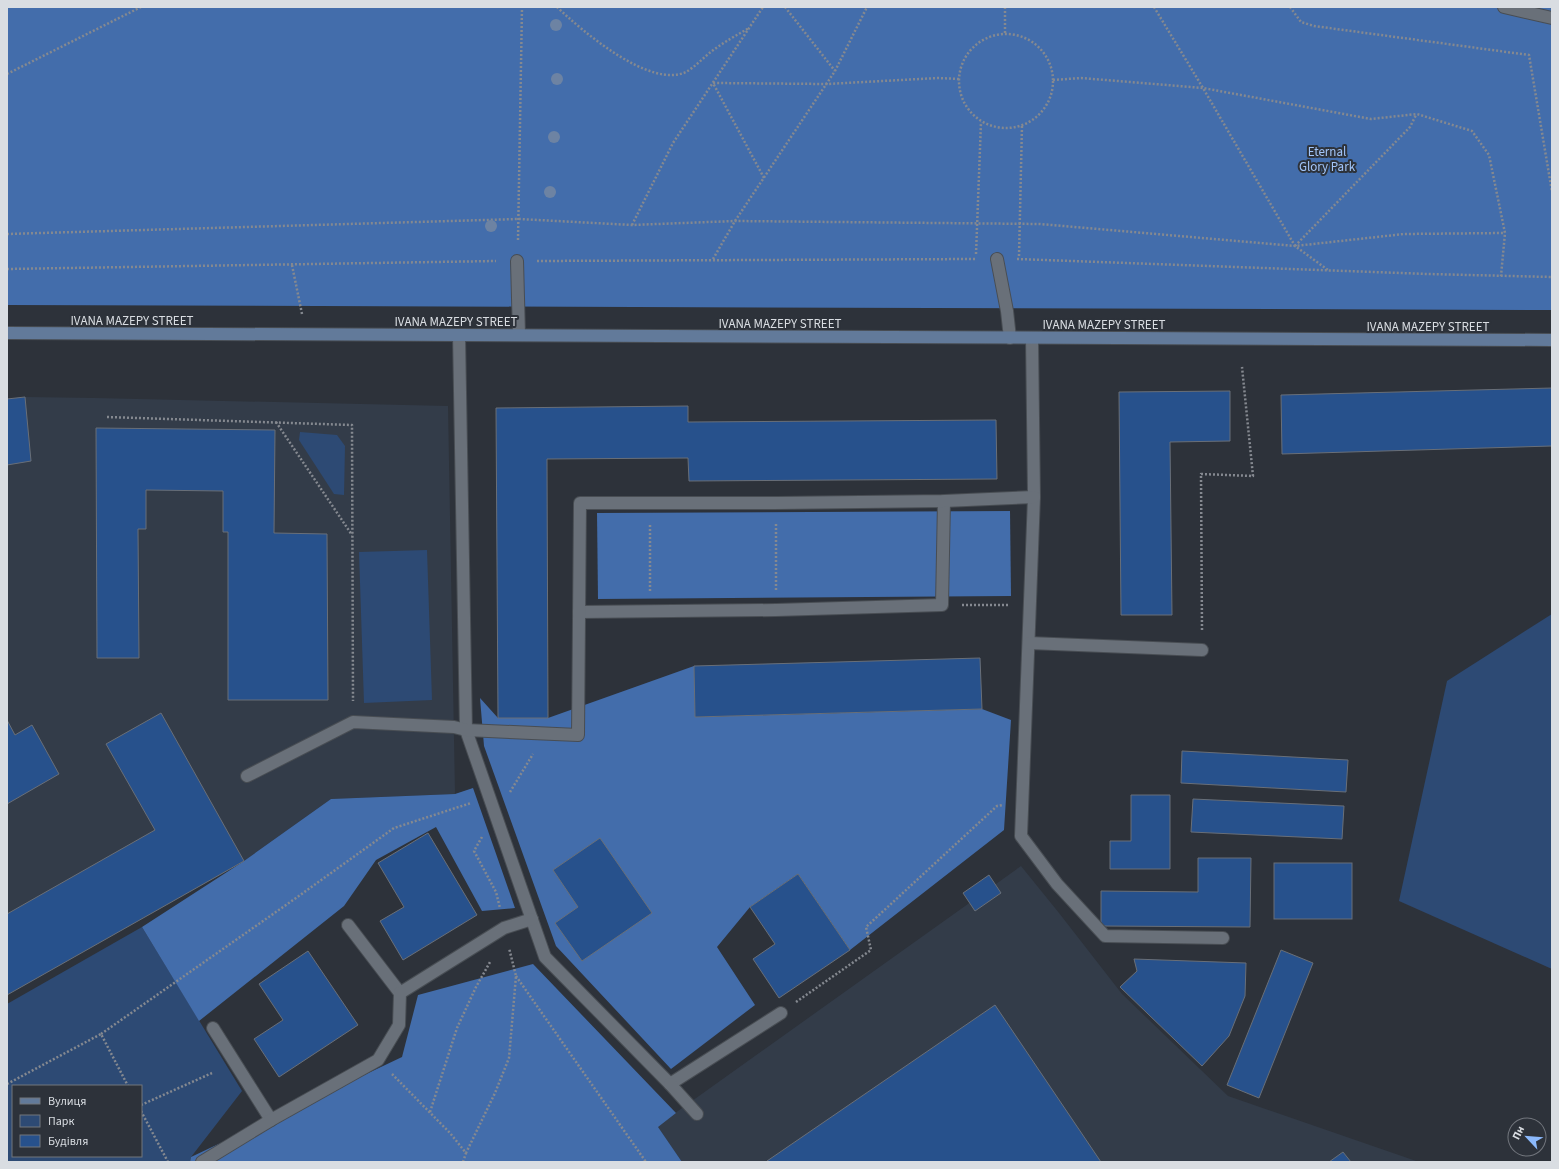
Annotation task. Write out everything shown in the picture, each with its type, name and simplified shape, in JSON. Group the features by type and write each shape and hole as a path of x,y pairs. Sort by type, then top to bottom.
{"main road":[{"name":"IVANA MAZEPY STREET","path":"7,333 1552,340"}],"lane":[{"path":"1504,7 1552,18"},
{"path":"997,259 1007,310 1010,338"},
{"path":"518,261 519,335"},
{"path":"459,335 466,730 545,957 670,1084 697,1114"},
{"path":"1032,338 1034,497 1020,836 1058,884 1105,936 1223,938"},
{"path":"247,776 353,722 578,736 580,503 944,501 1034,497"},
{"path":"579,612 776,610 942,604 944,501"},
{"path":"1029,643 1202,650"},
{"path":"400,993 504,928 532,919"},
{"path":"202,1162 271,1120 378,1060 398,1025 400,993 348,925"},
{"path":"670,1084 781,1013"},
{"path":"214,1028 271,1120"}],"path":[{"path":"7,74 141,7"},
{"path":"518,261 522,7"},
{"path":"557,7 575,24 616,54 639,68 675,76 687,72 713,50 750,27"},
{"path":"632,225 673,143 763,7"},
{"path":"785,7 835,71"},
{"path":"712,259 835,71 867,7"},
{"path":"1005,7 1005,35"},
{"path":"1154,7 1295,246 1329,270"},
{"path":"1290,7 1301,22 1314,26 1528,55 1552,192"},
{"path":"997,35 1005,35 1022,37 1034,43 1044,54 1050,66 1053,80 1051,94 1045,107 1035,118 1022,125 1008,128 995,127 981,122 972,114 964,104 960,92 959,79 961,67 966,56 975,46 985,39 997,35"},
{"path":"714,83 827,84 938,78 959,79"},
{"path":"1053,80 1080,78 1203,88 1370,119 1417,114 1472,131 1489,155 1505,233 1501,276"},
{"path":"714,83 764,178"},
{"path":"1295,246 1410,127 1417,114"},
{"path":"7,269 518,261 976,259 981,122"},
{"path":"1022,125 1019,259 1552,277"},
{"path":"7,234 519,218 632,225 735,222 1040,224 1295,246 1404,234 1505,233"},
{"path":"292,265 302,308 304,334"},
{"path":"1202,650 1201,474 1253,476 1242,367"},
{"path":"107,417 352,425 353,722"},
{"path":"276,422 352,536"},
{"path":"650,503 650,611"},
{"path":"776,503 776,610"},
{"path":"942,604 1030,605"},
{"path":"7,1084 101,1034 394,828 490,796"},
{"path":"781,1013 871,950 866,927 998,806 1022,799"},
{"path":"430,1112 457,1028 476,987 491,961"},
{"path":"463,1162 495,1093 509,1058 516,976 646,1162"},
{"path":"101,1034 127,1085"},
{"path":"378,1060 450,1132 466,1153"},
{"path":"142,1105 212,1073"},
{"path":"142,1113 168,1162"}],"shaded area":[{"path":"25,397 448,406 455,794 331,799 244,861 7,995 7,399"},
{"path":"1021,866 1122,994 1228,1096 1419,1162 682,1162 657,1126"}],"green space":[{"name":"Eternal Glory Park","path":"7,7 1552,7 1552,310 7,305"},
{"path":"300,432 337,435 345,446 344,495 334,494 299,440"},
{"path":"1010,511 1011,596 598,599 597,513"},
{"path":"427,550 432,700 364,703 359,552"},
{"path":"1552,614 1552,969 1399,901 1447,681"},
{"path":"694,666 696,717 982,709 1011,720 1004,830 850,950 798,874 750,907 717,947 755,1005 671,1069 556,946 484,746 480,698 498,718 548,718"},
{"path":"473,788 515,908 482,911 436,827 376,860 344,906 199,1021 142,927 244,861 331,799 455,794"},
{"path":"142,927 242,1091 191,1157 190,1162 7,1162 7,1004"},
{"path":"533,964 676,1113 658,1127 682,1162 190,1162 191,1157 402,1057 418,995"}],"building":[{"path":"1552,388 1552,446 1282,454 1281,395"},
{"path":"1230,391 1230,441 1170,442 1172,615 1121,615 1119,392"},
{"path":"25,397 31,461 7,465 7,399"},
{"path":"688,406 688,422 996,420 997,479 689,481 688,458 547,459 548,718 498,718 496,408"},
{"path":"96,428 275,430 274,533 327,534 328,700 228,700 228,532 223,532 223,491 146,490 146,529 138,529 139,658 97,658"},
{"path":"980,658 982,709 695,717 694,666"},
{"path":"161,713 244,861 7,995 7,914 155,830 106,744"},
{"path":"7,720 15,735 32,725 59,774 7,804"},
{"path":"1182,751 1348,760 1346,792 1181,783"},
{"path":"1131,795 1170,795 1170,869 1110,869 1110,841 1131,841"},
{"path":"1193,799 1344,806 1342,839 1191,832"},
{"path":"428,833 477,915 403,960 380,921 404,907 378,863"},
{"path":"600,838 652,913 582,961 555,923 578,907 553,870"},
{"path":"1198,858 1251,858 1250,927 1101,926 1101,891 1198,892"},
{"path":"1274,863 1352,863 1352,919 1274,919"},
{"path":"798,874 850,950 779,998 753,959 775,944 750,907"},
{"path":"989,875 1001,893 975,911 963,893"},
{"path":"1281,950 1313,963 1259,1098 1227,1085"},
{"path":"308,951 358,1025 279,1077 254,1039 283,1020 259,984"},
{"path":"1134,959 1246,963 1245,996 1229,1036 1202,1066 1120,987 1137,971"},
{"path":"995,1005 1101,1162 767,1161"},
{"path":"1343,1152 1351,1162 1329,1162"}]}
